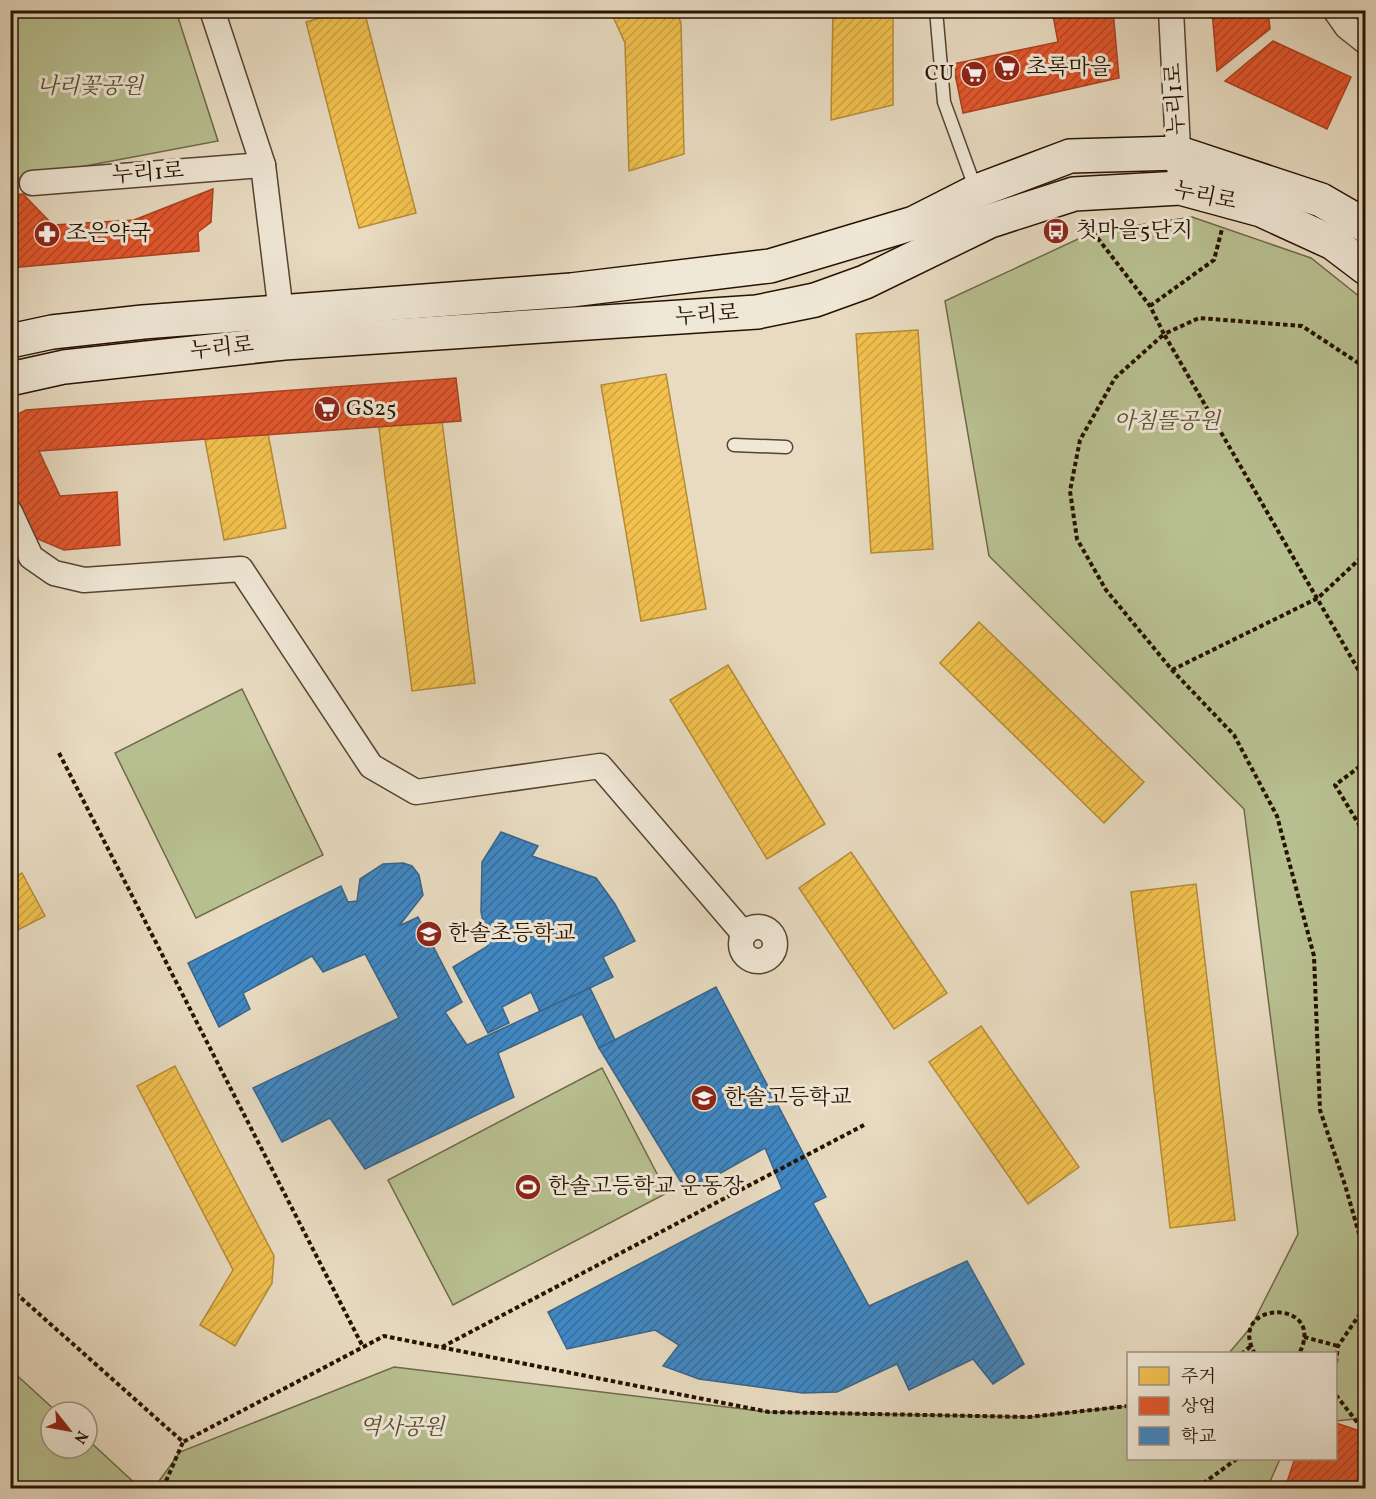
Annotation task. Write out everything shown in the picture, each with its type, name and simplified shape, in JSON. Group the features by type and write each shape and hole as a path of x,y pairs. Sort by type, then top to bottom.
{"street":[{"path":"212,10 263,165 283,328"},
{"name":"누리1로","path":"1171,10 1180,188"},
{"path":"1335,10 1347,27 1365,42"},
{"name":"누리로","path":"10,341 52,332 283,328 758,312 815,300 865,282 983,206 1070,156 1179,153 1321,200 1365,225"},
{"name":"누리1로","path":"32,183 263,165"},
{"name":"누리로","path":"10,379 64,367 283,328 770,266 914,223 983,206 1074,194 1180,188 1261,210 1333,243 1365,268"},
{"path":"10,512 31,557 54,573 84,580 241,569 371,766 416,792 600,766 744,934"}],"lane":[{"path":"936,10 944,102 983,206"},
{"path":"734,445 786,447"}],"path":[{"path":"1150,306 1214,260 1224,226"},
{"path":"1093,232 1150,306 1365,683"},
{"path":"1365,368 1302,326 1199,318 1164,334 1115,378 1080,440 1070,491 1077,539 1106,590 1172,670 1234,735 1277,816 1314,956 1320,1110 1345,1185 1365,1258"},
{"path":"1172,670 1318,598 1365,553"},
{"path":"59,753 363,1347"},
{"path":"1365,762 1335,785 1365,836"},
{"path":"441,1347 864,1125"},
{"path":"10,1288 183,1442"},
{"path":"1337,1352 1338,1346 1365,1305"},
{"path":"1254,1352 1251,1346 1252,1325 1265,1313 1274,1311 1291,1315 1298,1321 1304,1337 1299,1352"},
{"path":"163,1488 183,1442 384,1336 769,1412 1029,1417 1127,1406"},
{"path":"1304,1337 1338,1346"},
{"path":"1242,1352 1251,1346"},
{"path":"1337,1397 1360,1426 1365,1428"},
{"path":"1197,1488 1235,1460"}],"green space":[{"name":"나리꽃공원","path":"11,11 176,11 218,141 11,180"},
{"name":"아침뜰공원","path":"1192,217 1311,258 1365,301 1365,1418 1337,1421 1337,1352 1230,1352 1251,1327 1298,1234 1244,809 989,556 945,301 1093,232"},
{"path":"242,689 323,855 196,918 115,753"},
{"name":"한솔고등학교 운동장","path":"602,1068 667,1193 453,1305 388,1180"},
{"name":"역사공원","path":"394,1367 769,1412 1029,1417 1127,1406 1127,1460 1280,1460 1267,1488 154,1488 180,1452"},
{"path":"11,1370 44,1400 39,1400 39,1460 99,1460 99,1450 140,1488 11,1488"}],"building: 주거":[{"path":"348,10 364,10 416,213 359,228 306,22"},
{"path":"610,10 676,10 681,23 684,154 629,171 625,43"},
{"path":"833,10 893,10 893,105 831,120"},
{"path":"918,330 933,549 871,553 856,334"},
{"path":"666,374 706,609 641,621 601,385"},
{"path":"437,381 475,683 412,691 374,389"},
{"path":"263,407 286,528 224,540 201,419"},
{"path":"979,622 1144,782 1104,823 940,663"},
{"path":"728,665 825,824 767,859 670,700"},
{"path":"851,852 947,993 894,1029 799,888"},
{"path":"22,873 45,916 10,934 10,880"},
{"path":"1196,884 1235,1220 1170,1228 1131,892"},
{"path":"981,1026 1079,1167 1028,1204 929,1062"},
{"path":"175,1066 274,1256 272,1283 235,1346 200,1325 233,1270 137,1086"}],"building: 상업":[{"path":"1052,10 1113,10 1119,78 963,113 953,64 1058,42"},
{"path":"1212,10 1268,10 1270,29 1217,71"},
{"path":"1273,41 1351,77 1327,129 1225,81"},
{"path":"213,189 211,222 198,232 199,251 10,268 10,195 23,194 53,225 134,220"},
{"path":"456,378 461,421 39,451 60,496 117,492 120,545 64,550 33,537 10,492 10,418 26,410"},
{"path":"1337,1423 1366,1433 1366,1488 1285,1488 1294,1460 1337,1460"}],"building: 학교":[{"path":"501,832 538,846 532,856 596,878 615,904 635,941 603,957 613,977 540,1012 531,992 502,1007 509,1023 488,1033 453,967 488,946 481,912 482,862"},
{"name":"한솔초등학교","path":"403,863 412,866 419,875 423,895 399,926 418,917 462,1002 445,1012 467,1045 590,988 615,1040 599,1048 582,1014 498,1053 514,1097 365,1169 330,1118 282,1142 253,1088 399,1018 365,954 323,972 312,956 243,993 250,1009 219,1027 188,963 341,886 348,902 357,901 360,879 383,864"},
{"name":"한솔고등학교","path":"716,987 826,1197 813,1203 869,1306 967,1261 1024,1364 993,1384 973,1359 909,1390 897,1364 837,1392 803,1393 699,1379 663,1366 679,1345 655,1330 567,1349 548,1312 782,1189 765,1148 687,1192 599,1048"}],"place":[{"name":"초록마을","path":"1007,68"},
{"name":"CU","path":"974,74"},
{"name":"첫마을5단지","path":"1056,231"},
{"name":"조은약국","path":"47,234"},
{"name":"GS25","path":"327,409"},
{"name":"한솔초등학교","path":"429,934"},
{"name":"한솔고등학교","path":"704,1098"},
{"name":"한솔고등학교 운동장","path":"528,1187"}]}
